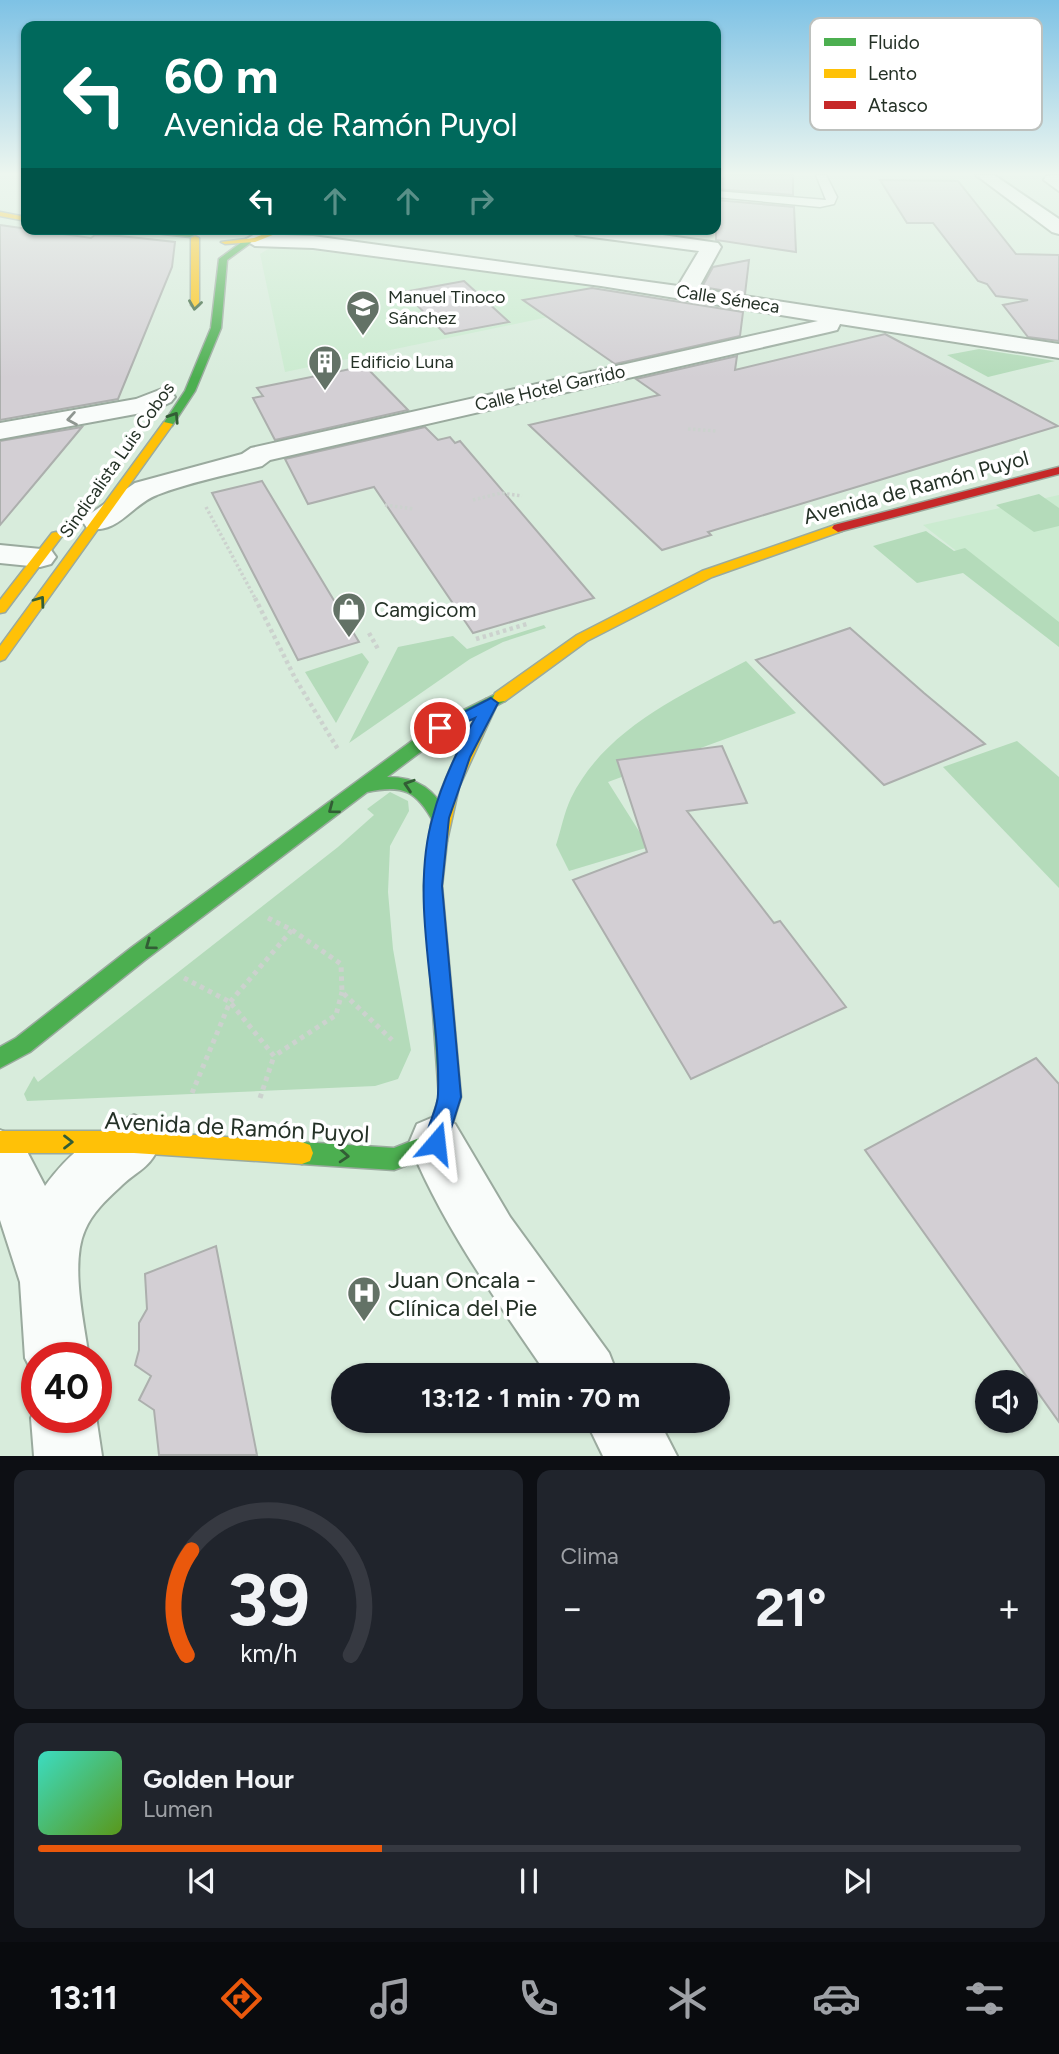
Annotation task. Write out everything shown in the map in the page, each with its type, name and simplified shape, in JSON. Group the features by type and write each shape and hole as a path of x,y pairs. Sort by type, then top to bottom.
{"street":[{"path":"191,243 198,289 193,321"},
{"name":"Sindicalista Luis Cobos","path":"150,432 190,391 216,328 223,259 248,243"},
{"name":"Calle Séneca","path":"331,243 430,248 685,292 1059,351"},
{"path":"681,243 711,247 685,292"},
{"name":"Calle Hotel Garrido","path":"98,522 145,489 252,460 261,454 829,325 831,315"},
{"path":"0,431 143,406 166,388"},
{"name":"Sindicalista Luis Cobos","path":"0,656 98,522 150,432 166,388"},
{"name":"Calle Hotel Garrido","path":"150,432 157,445 167,454 197,460 248,452 261,454"},
{"name":"Avenida de Ramón Puyol","path":"0,1058 23,1045 138,954 440,728 491,703 582,638 707,574 856,521 1059,470"},
{"name":"Sindicalista Luis Cobos","path":"0,609 63,527"},
{"path":"0,554 40,557"},
{"name":"Avenida de Ramón Puyol","path":"0,1142 152,1144 394,1159 443,1120 433,886 440,818 462,757 491,703"},
{"path":"361,787 379,782 414,785 438,804 440,818"},
{"name":"Avenida de Ramón Puyol","path":"0,1076 23,1045"},
{"path":"443,1120 489,1238 577,1363"},
{"path":"47,1280 49,1247 62,1214 80,1185 106,1160 152,1144"},
{"path":"0,1158 24,1204 47,1280 55,1342"},
{"path":"66,1433 68,1455"},
{"path":"627,1433 643,1455"}],"path":[{"path":"688,429 717,431"},
{"path":"172,480 205,504 226,540 295,678 361,787"},
{"path":"473,500 501,493 522,496"},
{"path":"385,505 414,509"},
{"path":"476,639 528,624"},
{"path":"369,633 379,649"},
{"path":"222,893 292,930 341,964 342,992 336,1015 274,1056 230,1002"},
{"path":"152,1144 230,1002 292,930"},
{"path":"342,992 443,1120"}],"shaded area":[{"name":"Manuel Tinoco Sánchez","path":"273,246 468,268 649,296 285,372 260,254"},
{"path":"979,349 1055,361 988,377 947,355"},
{"path":"1039,494 1059,508 1059,526 1034,532 996,505"},
{"path":"1059,495 1059,631 923,525"},
{"path":"926,531 954,551 965,548 1059,622 1059,647 963,573 917,583 873,546"},
{"path":"544,625 546,628 503,642 470,659 349,743 398,647 453,636 467,649"},
{"path":"362,653 369,662 336,723 305,672"},
{"path":"746,661 796,713 608,782 649,847 569,871 556,845 571,798 604,752 647,716"},
{"path":"1017,741 1059,777 1059,888 943,767"},
{"path":"390,792 408,801 409,811 390,846 388,892 393,949 411,1050 398,1079 375,1086 27,1101 24,1094 34,1076 38,1082 338,847 374,815 367,809"}],"building":[{"path":"0,243 175,243 172,267 118,399 0,420"},
{"path":"736,243 796,243 796,252"},
{"path":"948,243 1007,243 1016,254 1059,255 1059,341 1028,337 1003,305 1028,300 996,296 987,284 978,281"},
{"path":"749,260 745,294 702,287 713,267"},
{"path":"464,281 509,322 445,334 404,292"},
{"path":"592,288 743,312 740,336 615,364 523,300"},
{"path":"885,334 1058,426 708,532 711,535 662,550 529,425 659,395 636,379 737,356 735,370"},
{"name":"Edificio Luna","path":"365,366 408,410 275,440 253,398 263,396 257,388"},
{"path":"82,427 42,475 0,525 0,441"},
{"path":"425,427 438,440 450,437 455,443 460,441 594,598 473,633 374,487 308,504 285,459"},
{"path":"262,481 359,642 298,660 212,493"},
{"path":"850,628 985,744 884,785 756,660"},
{"path":"722,746 747,803 687,811 774,923 780,921 846,1007 691,1079 573,880 647,852 617,760"},
{"path":"1036,1058 1059,1084 1059,1422 1038,1393 1038,1370 1022,1370 865,1150"},
{"path":"216,1246 257,1455 159,1455 154,1410 139,1400 151,1376 135,1365 139,1350 139,1323 147,1309 145,1274"}],"traffic: fast":[{"path":"168,424 190,391 216,328 223,259 246,243"},
{"path":"0,1058 23,1045 138,954 441,728 500,697"},
{"path":"361,787 386,783 409,785 427,796 440,818"},
{"path":"302,1153 394,1159 436,1143 450,1097 433,886 438,841"}],"traffic: slow":[{"path":"195,243 195,305"},
{"path":"0,656 168,424"},
{"path":"500,697 582,638 707,574 838,528"},
{"path":"0,609 56,536"},
{"path":"438,841 451,787 491,703"},
{"path":"0,1142 134,1142 302,1153"}],"traffic: jam":[{"path":"838,528 1059,470"}],"place":[{"name":"Manuel Tinoco Sánchez","path":"363,337"},
{"name":"Edificio Luna","path":"325,392"},
{"name":"Camgicom","path":"349,639"},
{"name":"Juan Oncala - Clínica del Pie","path":"364,1323"}],"route":[{"path":"436,1143 450,1097 433,886 440,818 462,757 491,703 440,728"}]}
